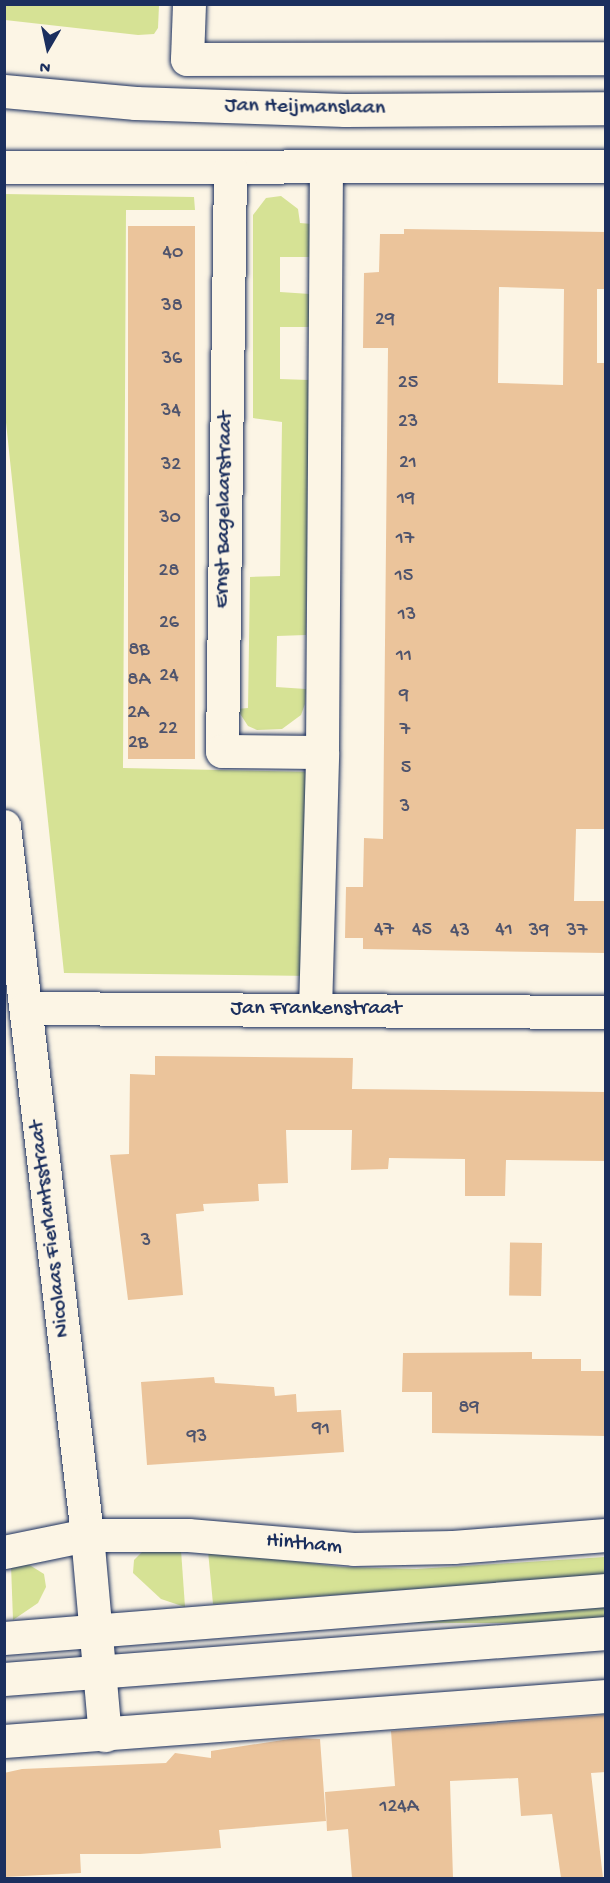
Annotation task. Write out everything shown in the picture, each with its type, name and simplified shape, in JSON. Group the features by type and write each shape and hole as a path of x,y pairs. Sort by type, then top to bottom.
{"street":[{"path":"189,4 187,59 606,58"},
{"name":"Jan Heijmanslaan","path":"4,92 135,103 333,110 606,108"},
{"path":"4,167 326,169 606,166"},
{"name":"Ernst Bagelaarstraat","path":"230,169 222,751 322,752"},
{"path":"315,1010 322,752 326,169"},
{"name":"Nicolaas Fierlantsstraat","path":"4,826 87,1535 93,1632"},
{"name":"Jan Frankenstraat","path":"26,1008 606,1012"},
{"name":"Hintham","path":"4,1552 87,1535 188,1535 353,1549 453,1547 606,1535"},
{"path":"4,1638 606,1590"},
{"path":"93,1632 105,1735"},
{"path":"4,1679 606,1633"},
{"path":"4,1741 606,1696"}],"green space":[{"path":"5,4 159,5 158,28 154,34 138,35 5,20"},
{"path":"4,194 194,197 195,210 126,210 123,768 316,772 313,976 64,973 5,413"},
{"path":"281,196 298,209 300,223 312,224 311,257 280,257 280,292 310,294 310,327 280,327 280,379 309,380 306,635 277,636 276,687 306,689 305,704 301,715 282,729 257,730 248,726 237,709 248,708 250,577 280,576 282,422 253,418 253,215 266,198"},
{"path":"181,1550 185,1607 161,1599 133,1573 134,1560 142,1552"},
{"path":"208,1551 343,1567 416,1569 605,1557 605,1575 213,1604"},
{"path":"23,1561 44,1574 46,1587 38,1603 13,1620 11,1565"},
{"path":"216,1606 605,1606 605,1623 216,1623"}],"building":[{"path":"128,226 195,226 195,759 128,759"},
{"path":"404,229 606,232 606,289 597,289 597,363 606,363 606,829 576,829 574,901 606,901 606,953 363,949 363,938 345,938 346,887 363,887 364,838 383,839 388,348 363,348 364,273 379,272 380,234 404,234","holes":["499,287 564,289 563,385 498,383"]},
{"path":"155,1056 353,1058 352,1089 606,1092 606,1161 506,1160 505,1196 465,1196 465,1159 389,1158 388,1169 351,1170 352,1130 286,1130 288,1183 258,1184 259,1201 203,1204 204,1211 176,1214 183,1295 128,1300 110,1155 129,1154 130,1074 155,1075"},
{"path":"510,1242 542,1243 541,1296 509,1295"},
{"path":"532,1352 532,1359 581,1359 581,1371 606,1371 606,1436 432,1433 432,1392 402,1392 403,1353"},
{"path":"214,1377 215,1383 274,1387 275,1396 296,1394 297,1412 341,1410 344,1452 147,1465 141,1382"},
{"path":"606,1715 606,1772 591,1773 603,1878 561,1878 552,1814 521,1816 518,1778 450,1781 453,1878 352,1878 348,1829 327,1831 325,1792 395,1786 391,1731"},
{"path":"296,1738 320,1739 326,1821 219,1830 221,1848 140,1854 80,1854 81,1873 4,1877 4,1773 22,1769 166,1763 175,1753 211,1758 211,1751"}]}
